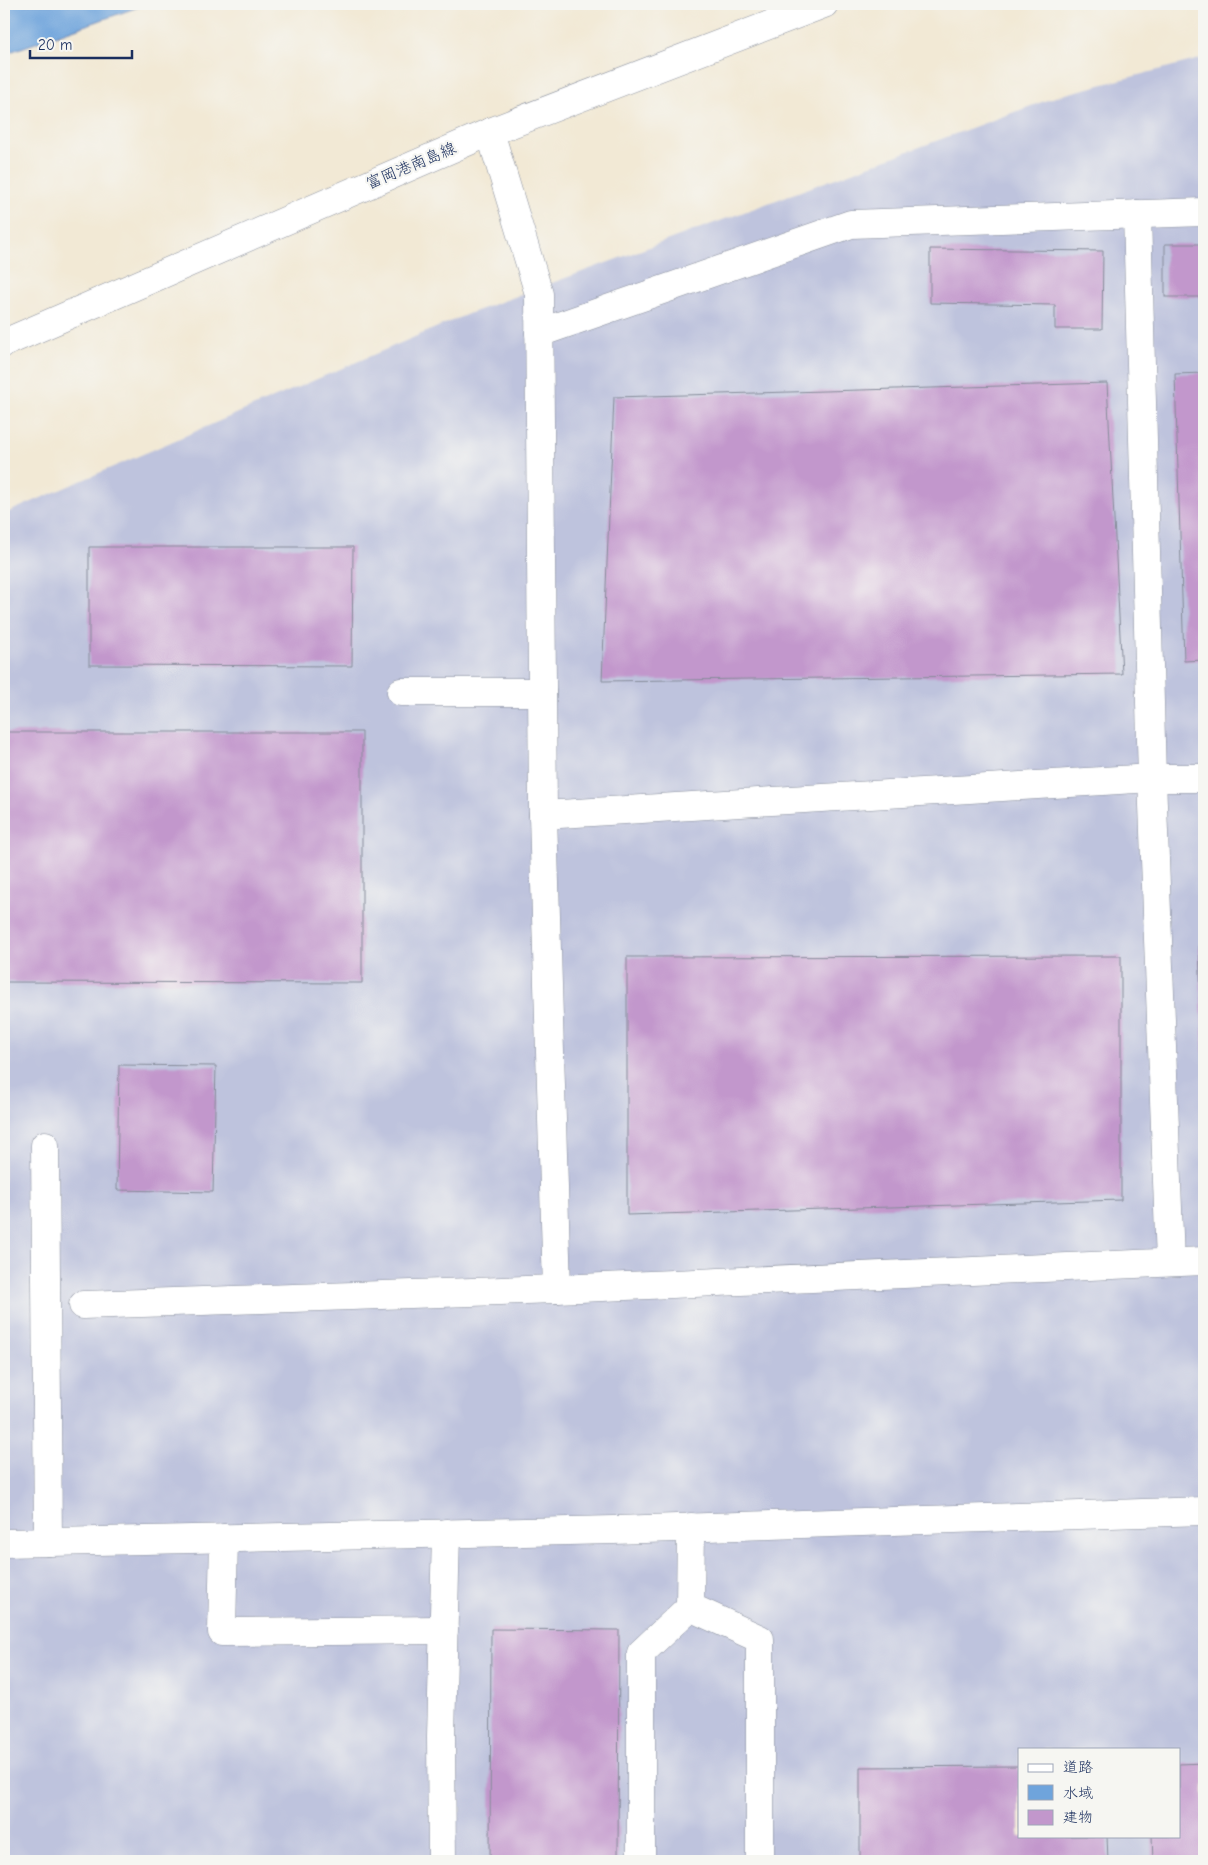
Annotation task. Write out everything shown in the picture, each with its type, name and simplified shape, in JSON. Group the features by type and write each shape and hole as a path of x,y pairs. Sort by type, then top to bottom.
{"street":[{"name":"富岡港南島線","path":"4,343 490,132 824,4"},
{"path":"490,132 539,294 543,815 557,1289"},
{"path":"539,333 851,224 1204,212"},
{"path":"1136,214 1152,778 1170,1262"},
{"path":"401,692 542,692"},
{"path":"543,815 1152,778 1204,778"},
{"path":"45,1145 48,1542"},
{"path":"83,1305 557,1289 1204,1261"},
{"path":"4,1542 691,1527 1204,1511"},
{"path":"641,1861 641,1653 690,1607 691,1527"},
{"path":"442,1861 446,1533"},
{"path":"224,1538 222,1632 444,1630"},
{"path":"690,1607 760,1639 760,1861"}],"shaded area":[{"path":"1204,58 1204,1861 4,1861 4,514 468,314 1058,96"}],"water":[{"path":"4,4 147,4 4,54"}],"building":[{"path":"1165,244 1204,244 1204,297 1165,297"},
{"path":"930,249 1103,251 1102,329 1055,329 1055,305 930,303"},
{"path":"1204,373 1204,660 1184,661 1175,374"},
{"path":"1107,383 1122,674 602,681 614,397"},
{"path":"89,547 353,547 352,666 89,665"},
{"path":"4,732 362,732 362,983 4,982"},
{"path":"1199,944 1204,944 1204,1057 1203,1057"},
{"path":"1121,956 1121,1200 627,1215 627,957"},
{"path":"119,1065 216,1066 213,1192 117,1190"},
{"path":"491,1629 619,1630 618,1861 490,1861"},
{"path":"1204,1763 1204,1861 1153,1861 1152,1838 1180,1838 1180,1764"},
{"path":"1018,1766 1018,1838 1107,1838 1108,1861 860,1861 860,1767"}]}
